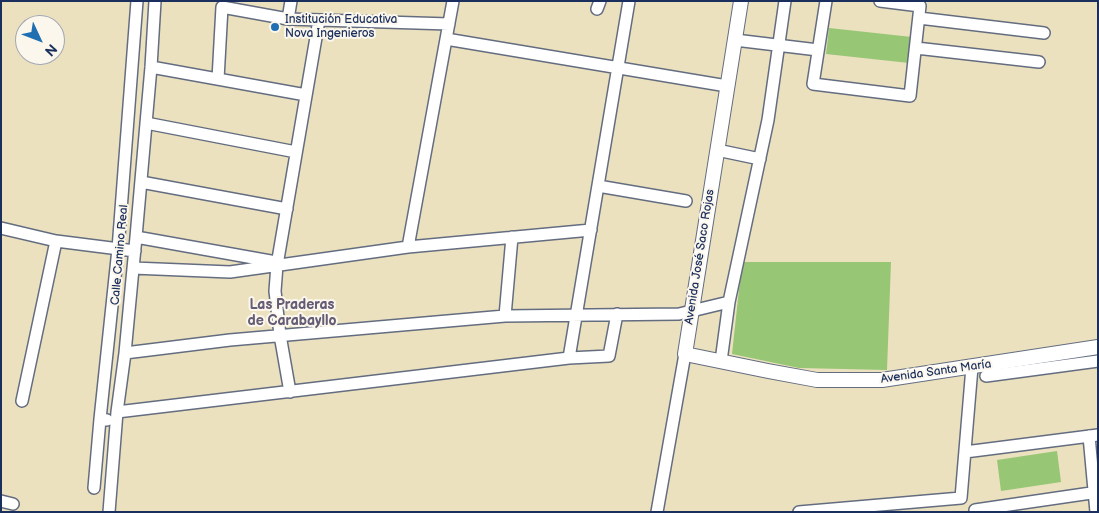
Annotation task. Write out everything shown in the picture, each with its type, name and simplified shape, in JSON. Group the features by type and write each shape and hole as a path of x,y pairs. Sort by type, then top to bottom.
{"main road":[{"name":"Avenida José Saco Rojas","path":"685,354 741,1"},
{"name":"Avenida Santa María","path":"685,354 768,372 817,380 882,380 1098,347"}],"street":[{"path":"94,488 118,249 137,1"},
{"name":"Calle Camino Real","path":"109,512 116,416 125,353 135,251 155,1"},
{"path":"288,18 291,1"},
{"path":"408,247 453,1"},
{"path":"570,358 629,1"},
{"path":"722,362 729,302 768,120 785,1"},
{"path":"826,1 813,84 910,96 920,6 880,1"},
{"path":"218,79 222,8 288,18 449,24"},
{"path":"919,18 1044,33"},
{"path":"290,392 280,335 275,291 277,264 319,20"},
{"path":"446,39 727,86"},
{"path":"735,40 818,50"},
{"path":"916,48 1039,62"},
{"path":"133,51 152,51"},
{"path":"151,67 306,95"},
{"path":"146,123 296,152"},
{"path":"717,150 760,158"},
{"path":"124,162 142,164"},
{"path":"141,182 286,209"},
{"path":"598,186 686,201"},
{"path":"1,228 56,241 135,251"},
{"path":"133,268 230,272 408,247 591,230"},
{"path":"136,237 277,264"},
{"path":"505,316 512,238"},
{"path":"22,401 56,241"},
{"path":"125,353 280,335 505,316 679,314 729,302"},
{"path":"100,419 290,392 570,358 609,356 617,314"},
{"name":"Avenida José Saco Rojas","path":"657,512 685,354"},
{"path":"986,376 1098,361"},
{"path":"799,512 875,509 961,498 972,367"},
{"path":"965,452 1094,435 1096,512"},
{"path":"975,510 995,509 1096,492"},
{"path":"1046,499 1047,512"},
{"path":"1,501 13,504"}],"green space":[{"path":"829,28 912,37 909,63 826,54"},
{"path":"742,262 891,262 887,370 799,368 732,354"},
{"path":"1057,451 1061,482 1001,491 997,460"}],"place":[{"name":"Institución Educativa Nova Ingenieros","path":"275,27"}],"district":[{"name":"Las Praderas de Carabayllo","path":"292,314"}]}
